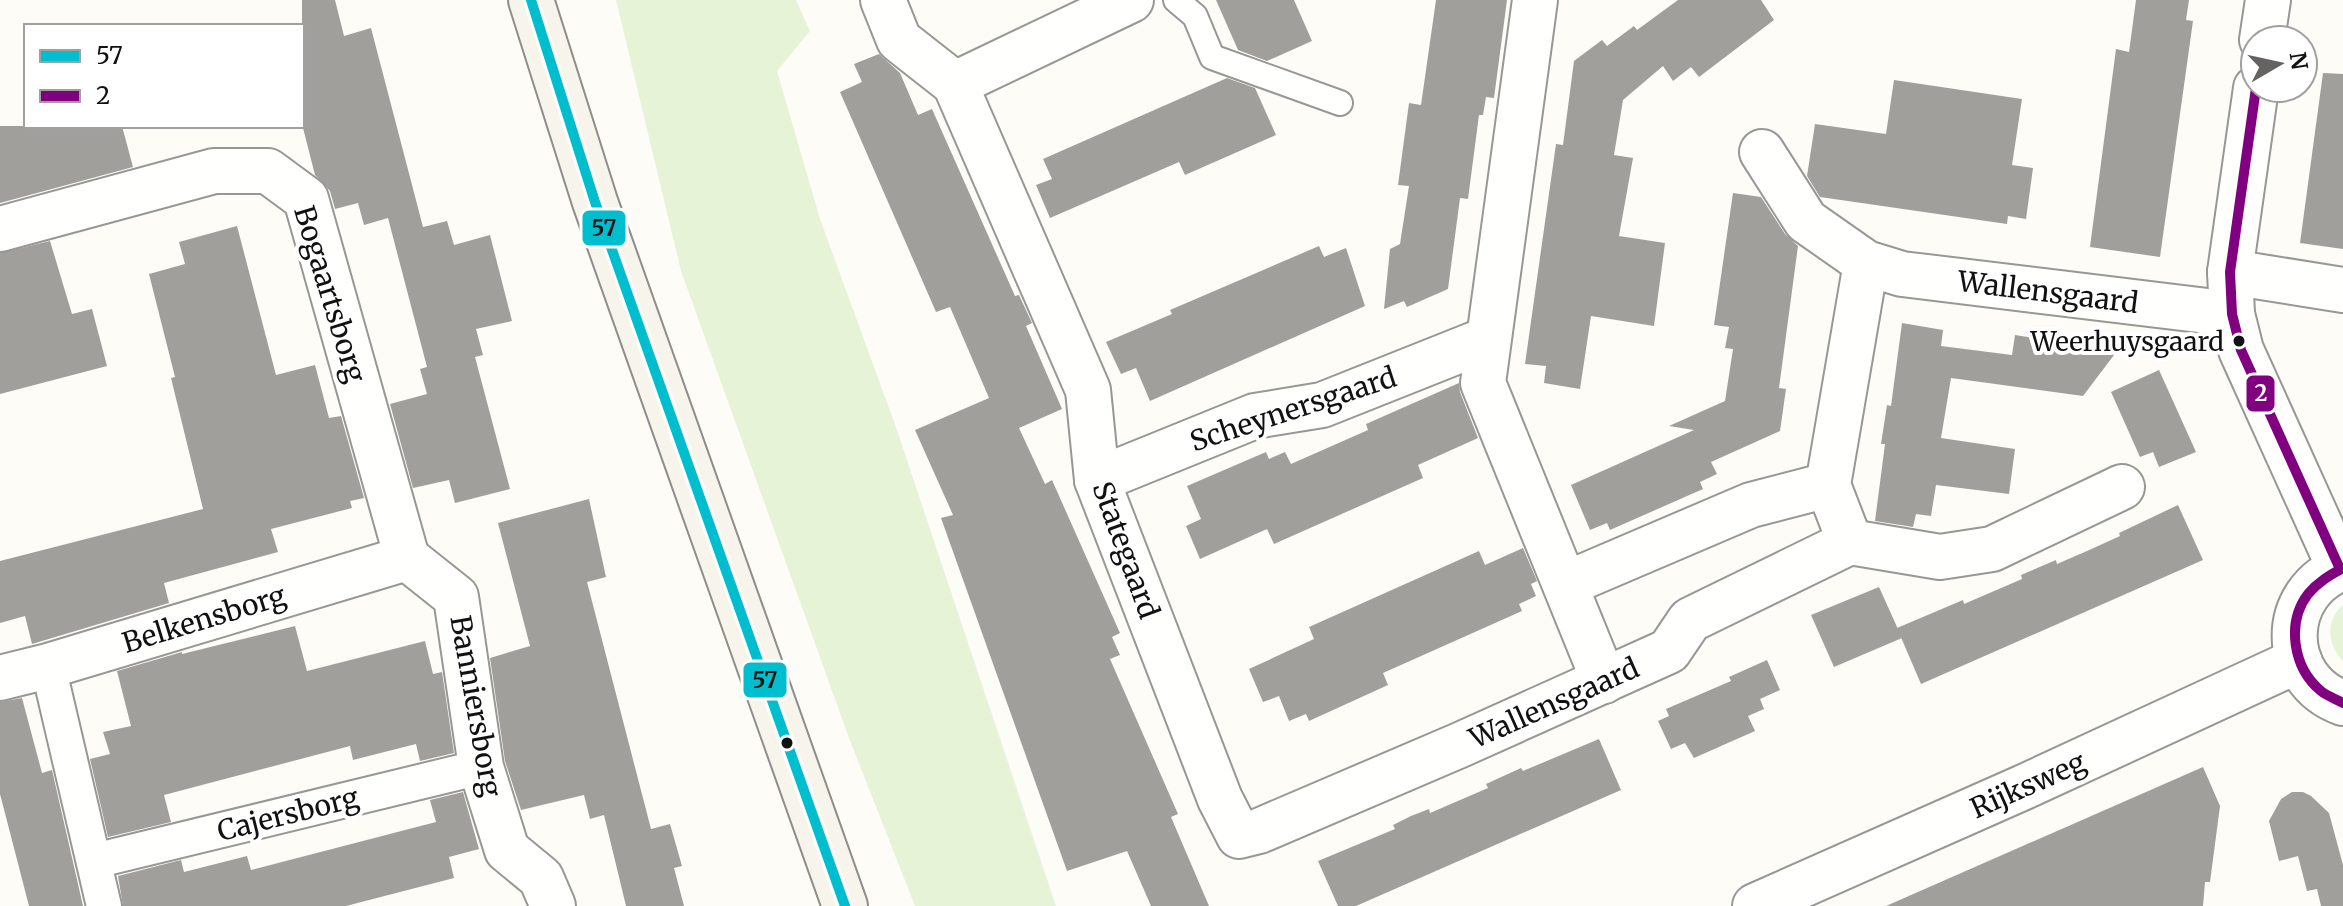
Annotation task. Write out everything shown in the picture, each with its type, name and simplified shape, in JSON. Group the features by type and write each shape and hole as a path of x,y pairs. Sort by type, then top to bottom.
{"main road":[{"path":"531,0 595,202 845,906"}],"street":[{"name":"Stategaard","path":"883,0 899,40 955,84 1088,390 1097,480 1220,799 1239,836"},
{"path":"955,84 1131,0"},
{"path":"1535,0 1483,383 1604,681"},
{"path":"2264,24 2268,0"},
{"path":"2254,104 2231,293 2241,350 2341,568 2315,585 2298,611 2294,632 2299,660 2309,678 2321,691 2343,703"},
{"name":"Wallensgaard","path":"1762,152 1806,221 1866,263 1902,274 2231,293 2343,290"},
{"name":"Bogaartsborg","path":"0,229 214,171 268,171 306,199 407,558"},
{"path":"1866,263 1828,485 1850,542 1940,557 1992,549 2122,487"},
{"name":"Scheynersgaard","path":"1097,480 1255,416 1322,405 1488,339"},
{"path":"1566,584 1751,505 1828,485"},
{"name":"Wallensgaard","path":"1239,836 1287,819 1669,651 1690,620 1850,542"},
{"name":"Belkensborg","path":"0,678 407,558"},
{"name":"Banniersborg","path":"407,558 456,597 481,767 507,850 541,878 553,906"},
{"name":"Rijksweg","path":"1755,906 2024,787 2299,660"},
{"path":"48,666 104,906"},
{"name":"Cajersborg","path":"94,861 481,767"}],"lane":[{"path":"1176,0 1195,16 1212,57 1340,103"}],"green space":[{"path":"616,0 796,0 810,31 777,71 820,219 897,430 1056,906 915,906 849,738 681,271"},
{"path":"2343,605 2343,661 2330,633 2333,618"}],"building":[{"path":"302,0 335,0 344,36 371,28 423,227 447,221 454,245 490,235 512,321 476,329 483,355 475,357 510,489 455,503 449,480 413,488 390,404 427,394 420,369 427,367 388,218 364,225 358,203 335,209 330,191 315,175 303,128"},
{"path":"1216,0 1294,0 1312,41 1267,61 1238,50"},
{"path":"1436,0 1507,0 1494,98 1486,97 1483,115 1479,115 1468,199 1460,198 1448,289 1407,307 1404,301 1384,309 1390,249 1400,244 1409,186 1398,185 1409,103 1421,105"},
{"path":"1678,0 1761,0 1774,20 1699,77 1691,67 1673,81 1663,66 1623,100 1614,155 1633,158 1619,236 1665,243 1654,326 1591,316 1580,389 1544,383 1546,366 1525,364 1556,144 1563,145 1574,61 1602,40 1607,46 1634,26 1637,30"},
{"path":"2136,0 2189,0 2186,20 2193,21 2160,257 2090,247 2116,49 2129,52"},
{"path":"879,54 900,73 918,115 932,109 1015,296 1019,295 1032,323 1026,326 1062,409 1019,428 1045,484 1052,480 1120,633 1112,637 1120,655 1110,659 1178,814 1171,817 1209,906 1151,906 1127,851 1067,871 941,518 953,515 915,430 989,398 950,307 936,312 840,92 862,82 854,64"},
{"path":"2323,73 2343,74 2343,249 2300,243"},
{"path":"1227,78 1255,88 1276,135 1185,175 1179,162 1050,218 1036,185 1052,179 1043,159"},
{"path":"1894,80 2022,99 2012,165 2033,168 2026,219 2008,216 2007,224 1820,197 1807,176 1815,124 1886,134"},
{"path":"0,126 123,128 133,167 0,203"},
{"path":"1733,193 1761,197 1785,234 1798,246 1779,388 1786,389 1780,431 1711,462 1717,474 1700,482 1703,489 1610,530 1607,523 1590,530 1571,485 1694,430 1669,426 1725,401 1733,349 1725,348 1729,327 1714,325"},
{"path":"237,226 276,375 315,365 329,418 341,416 364,498 350,501 352,508 271,529 278,552 164,583 169,603 32,644 25,616 0,623 0,561 203,509 149,274 185,264 179,242"},
{"path":"50,241 72,314 92,309 107,366 0,394 0,253"},
{"path":"1319,246 1324,257 1346,248 1365,306 1150,401 1136,368 1121,374 1106,342 1172,314 1170,310"},
{"path":"1902,323 1943,330 1941,346 2012,355 2015,335 2117,351 2083,396 1951,378 1941,438 2015,449 2009,494 1936,485 1931,516 1916,514 1913,527 1875,521 1885,444 1881,444 1887,405 1891,406"},
{"path":"2159,370 2196,452 2159,467 2153,452 2140,457 2111,392"},
{"path":"1459,383 1478,438 1418,465 1423,478 1274,544 1267,529 1200,559 1186,526 1201,519 1187,486 1266,452 1269,459 1285,452 1291,464 1368,430 1366,424"},
{"path":"589,499 606,577 587,582 651,829 670,824 682,866 674,868 684,906 626,906 604,815 590,819 584,795 521,810 505,761 490,658 530,646 498,523"},
{"path":"2178,505 2203,560 1921,684 1897,628 1963,600 1964,604 2022,579 2021,575 2056,560 2057,564 2087,551"},
{"path":"1523,548 1537,581 1531,584 1536,596 1519,604 1522,611 1383,673 1388,685 1309,721 1306,714 1289,721 1279,696 1263,702 1249,669 1314,639 1309,627 1479,551 1485,565"},
{"path":"1879,587 1902,638 1834,667 1811,615"},
{"path":"295,626 307,671 425,641 433,674 442,672 454,753 420,761 416,744 353,760 350,746 164,795 171,822 108,837 90,759 110,754 103,732 131,726 117,671 182,652"},
{"path":"1767,660 1780,690 1760,699 1764,709 1748,716 1755,731 1694,758 1685,743 1671,749 1658,721 1669,716 1666,709 1731,681 1729,677"},
{"path":"22,698 42,773 52,770 83,906 29,906 0,794 0,702"},
{"path":"1599,739 1621,790 1356,906 1338,906 1318,861 1395,829 1393,825 1411,816 1429,809 1430,813 1488,788 1486,784 1521,768 1523,771"},
{"path":"2203,767 2220,806 2210,882 2205,882 2203,906 1886,906"},
{"path":"463,792 479,849 449,857 454,878 346,906 123,906 118,876 181,860 184,872 247,856 251,870 436,822 430,800"},
{"path":"2292,792 2311,796 2329,813 2343,865 2343,906 2321,906 2317,889 2307,891 2298,856 2279,861 2269,821 2281,799"}],"transit line":[{"name":"57","path":"531,0 595,202 845,906"},
{"name":"2","path":"2254,104 2230,272 2232,314 2241,350 2340,569"},
{"name":"2","path":"2343,568 2324,579 2308,594 2301,606 2295,631 2304,670 2323,693 2343,703"}],"place":[{"name":"Weerhuysgaard","path":"2239,341"}]}
